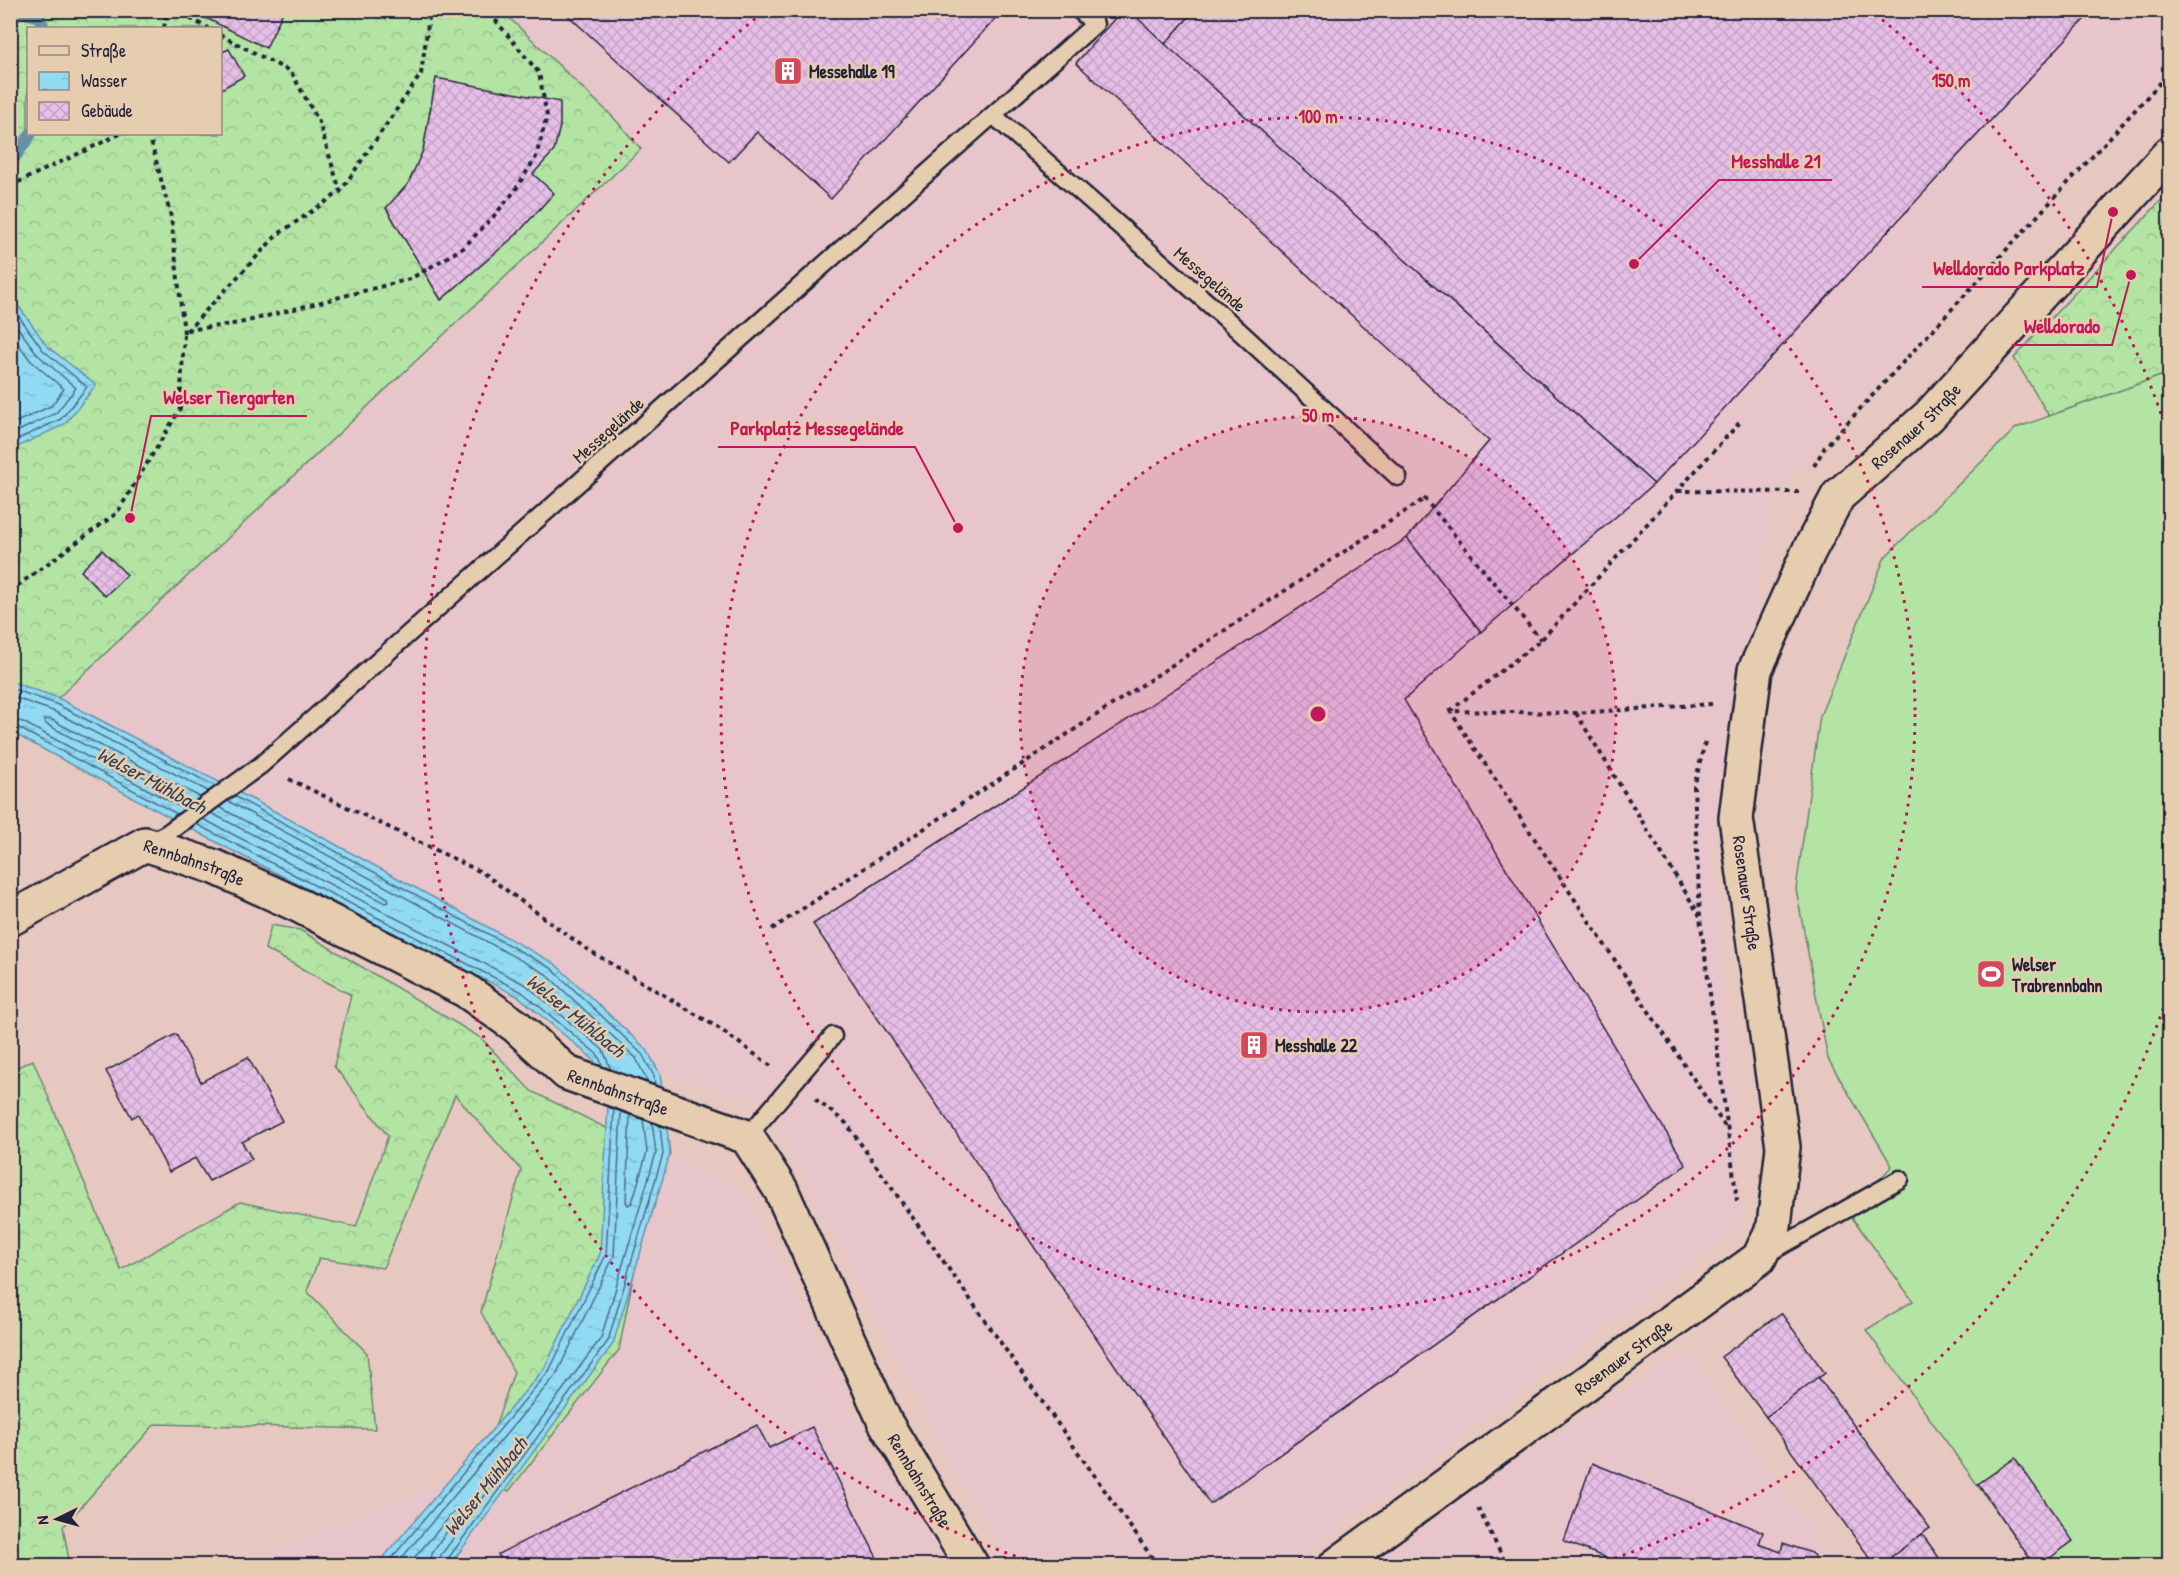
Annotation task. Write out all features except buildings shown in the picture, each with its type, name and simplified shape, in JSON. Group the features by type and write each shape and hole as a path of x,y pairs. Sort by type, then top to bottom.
{"street":[{"name":"Rosenauer Straße","path":"1335,1566 1759,1258 1774,1226 1783,1147 1736,818 1755,670 1809,551 1839,496 1929,416 2169,153"},
{"name":"Rennbahnstraße","path":"10,919 155,839 300,906 465,990 516,1026 567,1073 747,1137 782,1190 885,1422 972,1566"}],"lane":[{"name":"Messegelände","path":"155,839 248,775 1095,24 1079,10"},
{"name":"Messegelände","path":"993,115 1225,318 1398,477"},
{"path":"747,1137 833,1036"},
{"path":"1759,1258 1900,1179"}],"path":[{"path":"164,27 167,10"},
{"path":"174,10 206,27"},
{"path":"186,332 277,235 340,192 421,74 430,10"},
{"path":"186,332 240,322 410,279 463,248 493,217 536,157 547,116 538,73 487,10"},
{"path":"222,36 291,72 319,122 340,192"},
{"path":"10,186 118,135"},
{"path":"10,591 117,513 180,409 186,332 171,217 149,135"},
{"path":"1450,711 1541,640 1742,420"},
{"path":"1398,477 1424,499 1541,640"},
{"path":"1677,491 1798,492 1839,496"},
{"path":"772,928 1424,499"},
{"path":"1450,711 1576,713 1715,704"},
{"path":"1450,711 1730,1134"},
{"path":"1576,713 1700,917"},
{"path":"1461,1475 1507,1566"}],"shaded area":[{"path":"502,11 2169,11 2169,70 1775,492 1712,849 1742,1225 1287,1565 1017,1565 977,1512 764,1102 660,1074 647,1050 261,804 58,698 641,149 613,117"},
{"path":"670,1154 741,1190 880,1461 954,1565 450,1566 613,1344"},
{"path":"1687,1351 1837,1565 1356,1566"},
{"path":"453,1479 377,1565 234,1565"}],"green space":[{"path":"11,11 502,11 613,117 641,149 58,698 11,737"},
{"path":"2169,192 2169,373 2049,416 2014,358"},
{"name":"Welser Trabrennbahn","path":"2169,373 2169,1565 2035,1565 1866,1330 1913,1301 1848,1212 1892,1166 1828,1059 1796,889 1820,716 1885,557 2016,428"},
{"path":"271,925 300,930 481,1038 531,1091 657,1153 619,1350 509,1491 474,1487 514,1372 481,1312 521,1170 455,1095 383,1268 319,1258 307,1291 367,1353 375,1429 155,1424 63,1527 70,1565 11,1566 11,1070 33,1060 121,1270 240,1202 356,1227 388,1136 334,1066 351,995 265,949"}],"water":[{"path":"10,294 47,346 96,385 65,424 11,450"},
{"name":"Welser Mühlbach","path":"10,681 58,698 261,804 554,963 647,1050 660,1074 670,1154 613,1344 450,1565 377,1565 544,1369 600,1254 608,1105 594,1060 519,997 229,849 11,732"}],"waterway":[{"path":"17,10 39,17 44,27"},
{"path":"10,164 30,135"}],"place":[{"name":"Messehalle 19","path":"788,71"},
{"name":"Welldorado Parkplatz","path":"2113,212"},
{"name":"Messhalle 21","path":"1634,264"},
{"name":"Welldorado","path":"2131,275"},
{"name":"Welser Tiergarten","path":"130,518"},
{"name":"Parkplatz Messegelände","path":"958,528"},
{"name":"Welser Trabrennbahn","path":"1991,974"},
{"name":"Messhalle 22","path":"1254,1045"}]}
